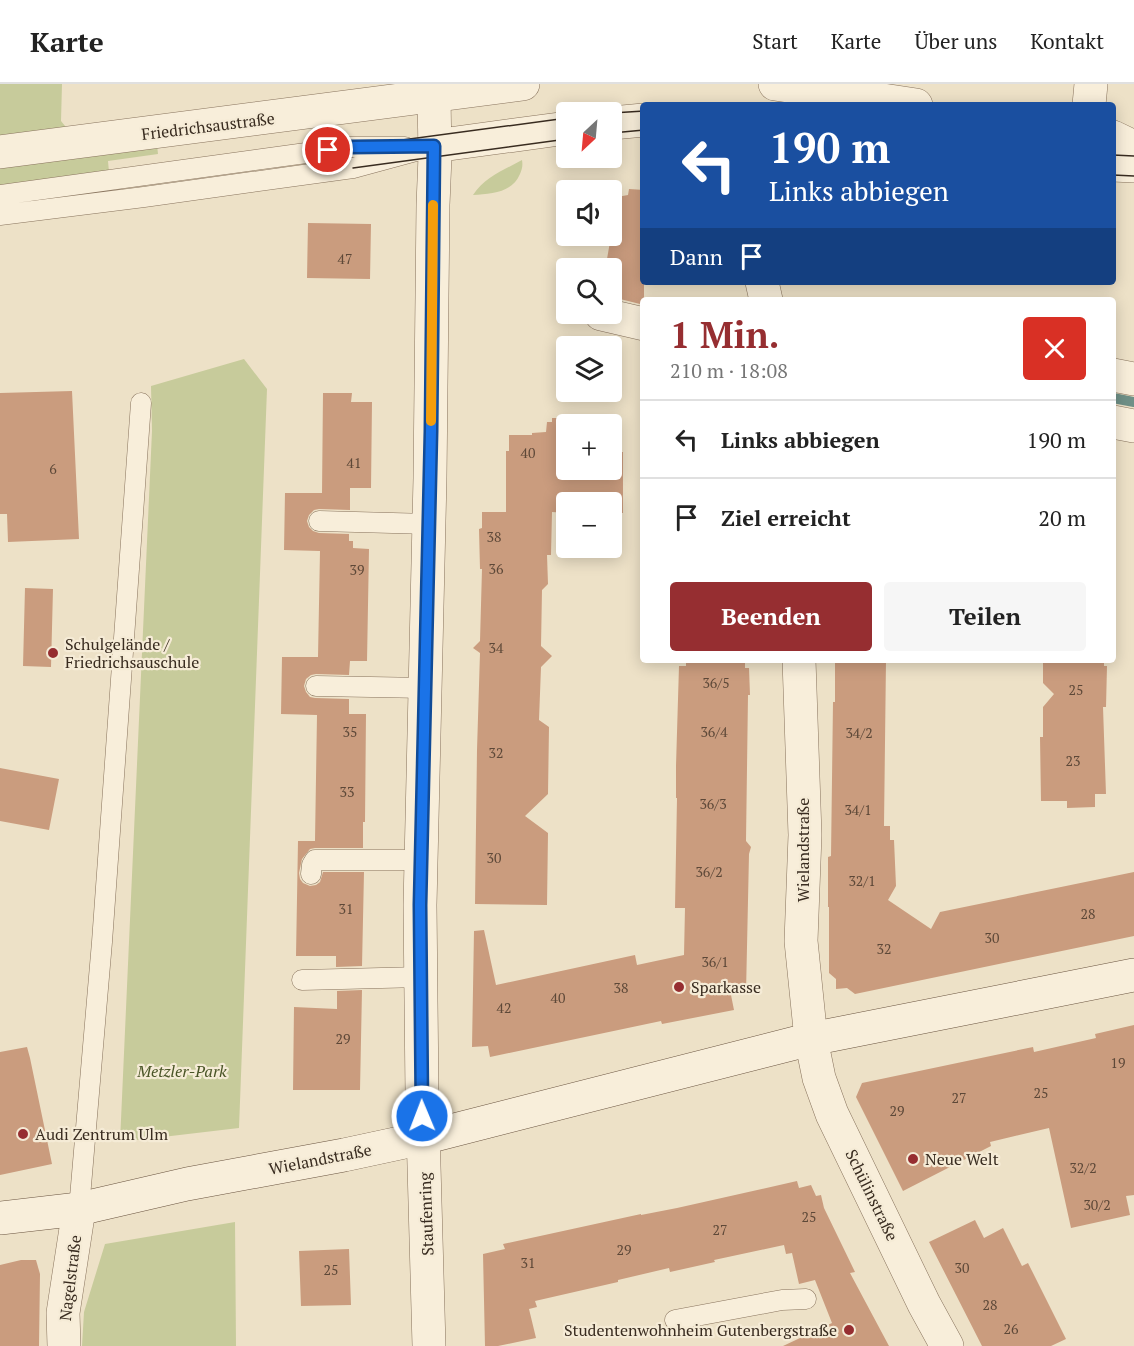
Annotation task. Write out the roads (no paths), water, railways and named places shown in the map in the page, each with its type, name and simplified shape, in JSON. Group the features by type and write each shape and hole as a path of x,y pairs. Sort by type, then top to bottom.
{"street":[{"name":"Friedrichsaustraße","path":"0,153 429,90 523,84"},
{"path":"775,84 896,102"},
{"path":"1089,102 1091,84"},
{"name":"Staufenring","path":"429,90 434,146 429,524 421,860 423,1138 429,1346"},
{"path":"622,122 640,120"},
{"path":"434,146 556,129"},
{"path":"1116,138 1134,147"},
{"path":"1116,165 1134,166"},
{"path":"622,319 640,323"},
{"path":"1116,376 1134,379"},
{"path":"1116,423 1134,426"},
{"name":"Wielandstraße","path":"799,663 805,835 801,941 811,1039"},
{"name":"Wielandstraße","path":"0,1218 79,1209 187,1184 344,1155 423,1138 811,1039 1134,975"},
{"name":"Schülinstraße","path":"811,1039 819,1078 832,1114 924,1304 947,1346"},
{"name":"Nagelstraße","path":"64,1346 63,1313 79,1209"}],"lane":[{"path":"0,195 350,147 434,146"},
{"path":"0,215 353,168 434,146"},
{"path":"79,1209 102,942 141,403"},
{"path":"320,521 429,524"},
{"path":"316,686 426,688"},
{"path":"311,874 315,860 421,860"},
{"path":"302,980 421,977"},
{"path":"675,1320 782,1300 806,1299"}],"waterway":[{"path":"1116,399 1134,402"}],"tram line":[{"path":"622,112 640,111"},
{"path":"350,147 556,119"},
{"path":"622,132 640,130"},
{"path":"353,168 556,140"},
{"path":"1116,155 1134,156"},
{"path":"1116,175 1134,176"}],"place":[{"name":"Schulgelände / Friedrichsauschule","path":"53,653"},
{"name":"Sparkasse","path":"679,987"},
{"name":"Audi Zentrum Ulm","path":"23,1134"},
{"name":"Neue Welt","path":"913,1159"},
{"name":"Studentenwohnheim Gutenbergstraße","path":"849,1330"}],"park label":[{"name":"Metzler-Park","path":"182,1071"}]}
